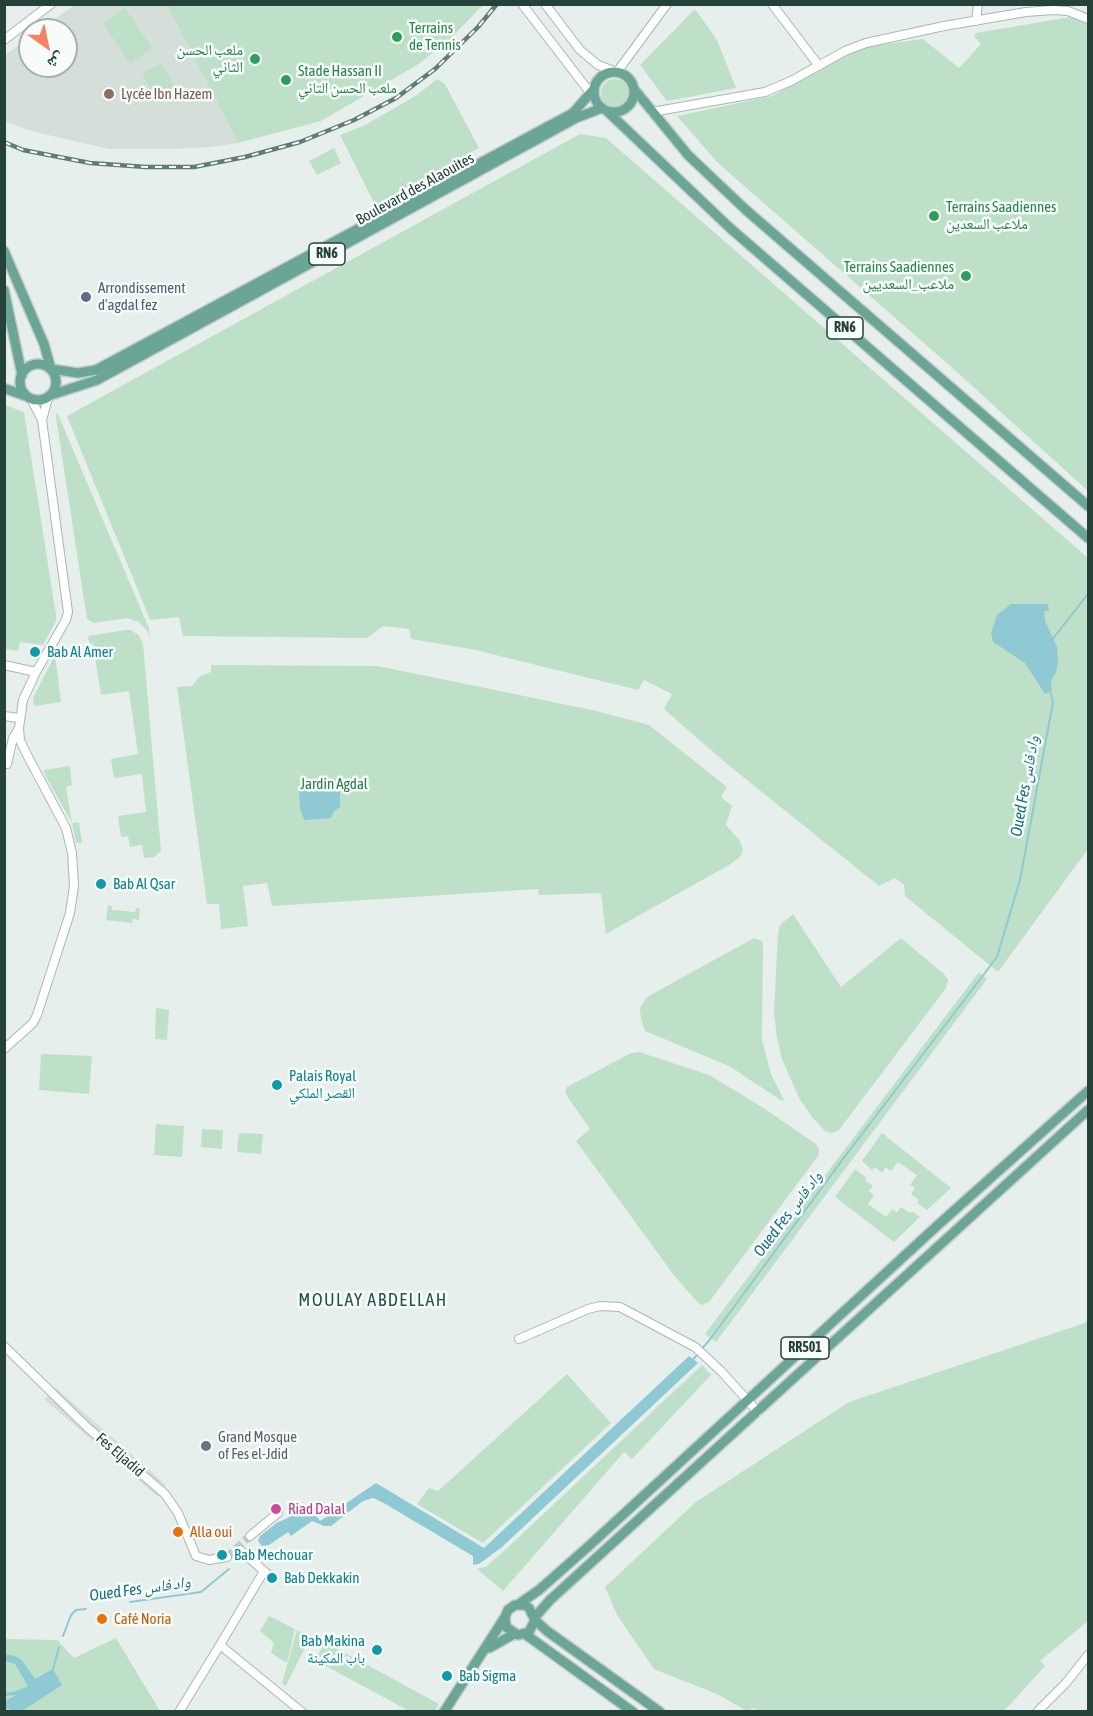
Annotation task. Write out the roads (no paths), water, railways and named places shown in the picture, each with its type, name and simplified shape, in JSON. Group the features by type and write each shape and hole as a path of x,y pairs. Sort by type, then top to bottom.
{"main road":[{"name":"RN6","path":"1089,506 746,210 688,155 634,89 628,76 616,71 601,76 593,94 605,110 730,228 1089,538"},
{"name":"RN6","path":"605,110 619,112 624,109 632,101 634,89"},
{"name":"Boulevard des Alaouites","path":"51,369 87,373 106,366 573,113 593,94"},
{"name":"Boulevard des Alaouites","path":"49,396 97,380 576,118 605,110"},
{"path":"4,251 44,344 56,380 54,390 49,396"},
{"path":"4,290 21,377 20,385 28,397"},
{"name":"RN6","path":"5,387 35,364 51,369"},
{"name":"RN6","path":"5,387 28,397 42,400 49,396"},
{"name":"RR501","path":"505,1617 511,1607 540,1590 930,1232 1089,1090"},
{"name":"RR501","path":"525,1634 532,1628 535,1619 550,1600 1089,1110"},
{"path":"519,1604 529,1608 535,1619 547,1631 660,1712"},
{"path":"505,1617 506,1627 514,1634"},
{"path":"444,1712 505,1617"},
{"path":"484,1651 514,1634 525,1634 633,1712"}],"street":[{"path":"4,40 51,4"},
{"path":"522,4 593,94"},
{"path":"545,4 584,54 598,65 616,71 667,4"},
{"path":"772,4 819,66"},
{"path":"976,21 978,4"},
{"path":"652,112 765,92 791,81 845,51 866,43 944,26 1026,12 1053,10 1068,11 1089,19"},
{"path":"42,420 49,396"},
{"path":"4,1049 33,1023 37,1015 73,900 73,866 66,828 20,740 19,718 23,700 36,672 66,620 68,612 42,420 28,397"},
{"path":"4,665 36,672"},
{"path":"4,716 19,718"},
{"path":"4,773 13,738 19,728"},
{"path":"519,1338 579,1312 600,1306 620,1307 695,1347 758,1412"},
{"name":"Fes Eljadid","path":"4,1346 88,1428 165,1494 178,1513 196,1556 209,1560 226,1558"},
{"path":"250,1536 278,1513"},
{"path":"240,1550 272,1578"},
{"path":"179,1712 264,1571"},
{"path":"220,1645 302,1712"},
{"path":"1037,1712 1066,1683 1089,1655"}],"water":[{"path":"1011,604 1048,604 1049,611 1044,611 1045,621 1057,647 1058,663 1051,681 1052,690 1045,694 1025,663 993,642 991,633 997,615"},
{"path":"317,789 340,792 340,807 334,811 331,818 304,820 299,791"},
{"path":"689,1356 698,1363 502,1547 479,1564 473,1565 473,1556 373,1498 363,1501 331,1526 312,1521 291,1536 288,1532 269,1545 262,1546 258,1541 260,1536 278,1522 308,1505 320,1521 376,1483 484,1548"},
{"path":"5,1654 22,1660 35,1679 53,1669 62,1685 22,1711 8,1711 10,1708 5,1710 5,1701 16,1695 5,1696 5,1693 28,1686 15,1664 5,1661"}],"waterway":[{"name":"Oued Fes واد فاس","path":"1051,641 1088,594"},
{"name":"Oued Fes واد فاس","path":"691,1362 997,957 1020,880 1053,702 1050,691"},
{"name":"Oued Fes واد فاس","path":"130,1602 201,1592 229,1569"},
{"name":"Oued Fes واد فاس","path":"63,1636 71,1615 76,1610 86,1609"},
{"path":"52,1673 59,1647"}],"tunnel":[{"path":"227,1557 250,1536"}],"railway":[{"path":"4,142 23,150 90,163 146,167 194,167 245,157 300,142 354,120 396,98 435,69 478,27 497,4"}],"place":[{"name":"Terrains de Tennis","path":"397,37"},
{"name":"ملعب الحسن الثاني","path":"255,59"},
{"name":"Stade Hassan II ملعب الحسن التاني","path":"286,80"},
{"name":"Lycée Ibn Hazem","path":"109,94"},
{"name":"Terrains Saadiennes ملاعب السعدين","path":"934,216"},
{"name":"Terrains Saadiennes ملاعب_السعديين","path":"966,276"},
{"name":"Arrondissement d'agdal fez","path":"86,297"},
{"name":"Bab Al Amer","path":"35,652"},
{"name":"Bab Al Qsar","path":"101,884"},
{"name":"Palais Royal القصر الملكي","path":"277,1085"},
{"name":"Grand Mosque of Fes el-Jdid","path":"206,1446"},
{"name":"Riad Dalal","path":"276,1509"},
{"name":"Alla oui","path":"178,1532"},
{"name":"Bab Mechouar","path":"222,1555"},
{"name":"Bab Dekkakin","path":"272,1578"},
{"name":"Café Noria","path":"102,1619"},
{"name":"Bab Makina باب المكينة","path":"377,1650"},
{"name":"Bab Sigma","path":"447,1676"}],"district":[{"name":"MOULAY ABDELLAH","path":"373,1300"}],"park label":[{"name":"Jardin Agdal","path":"334,784"}]}
